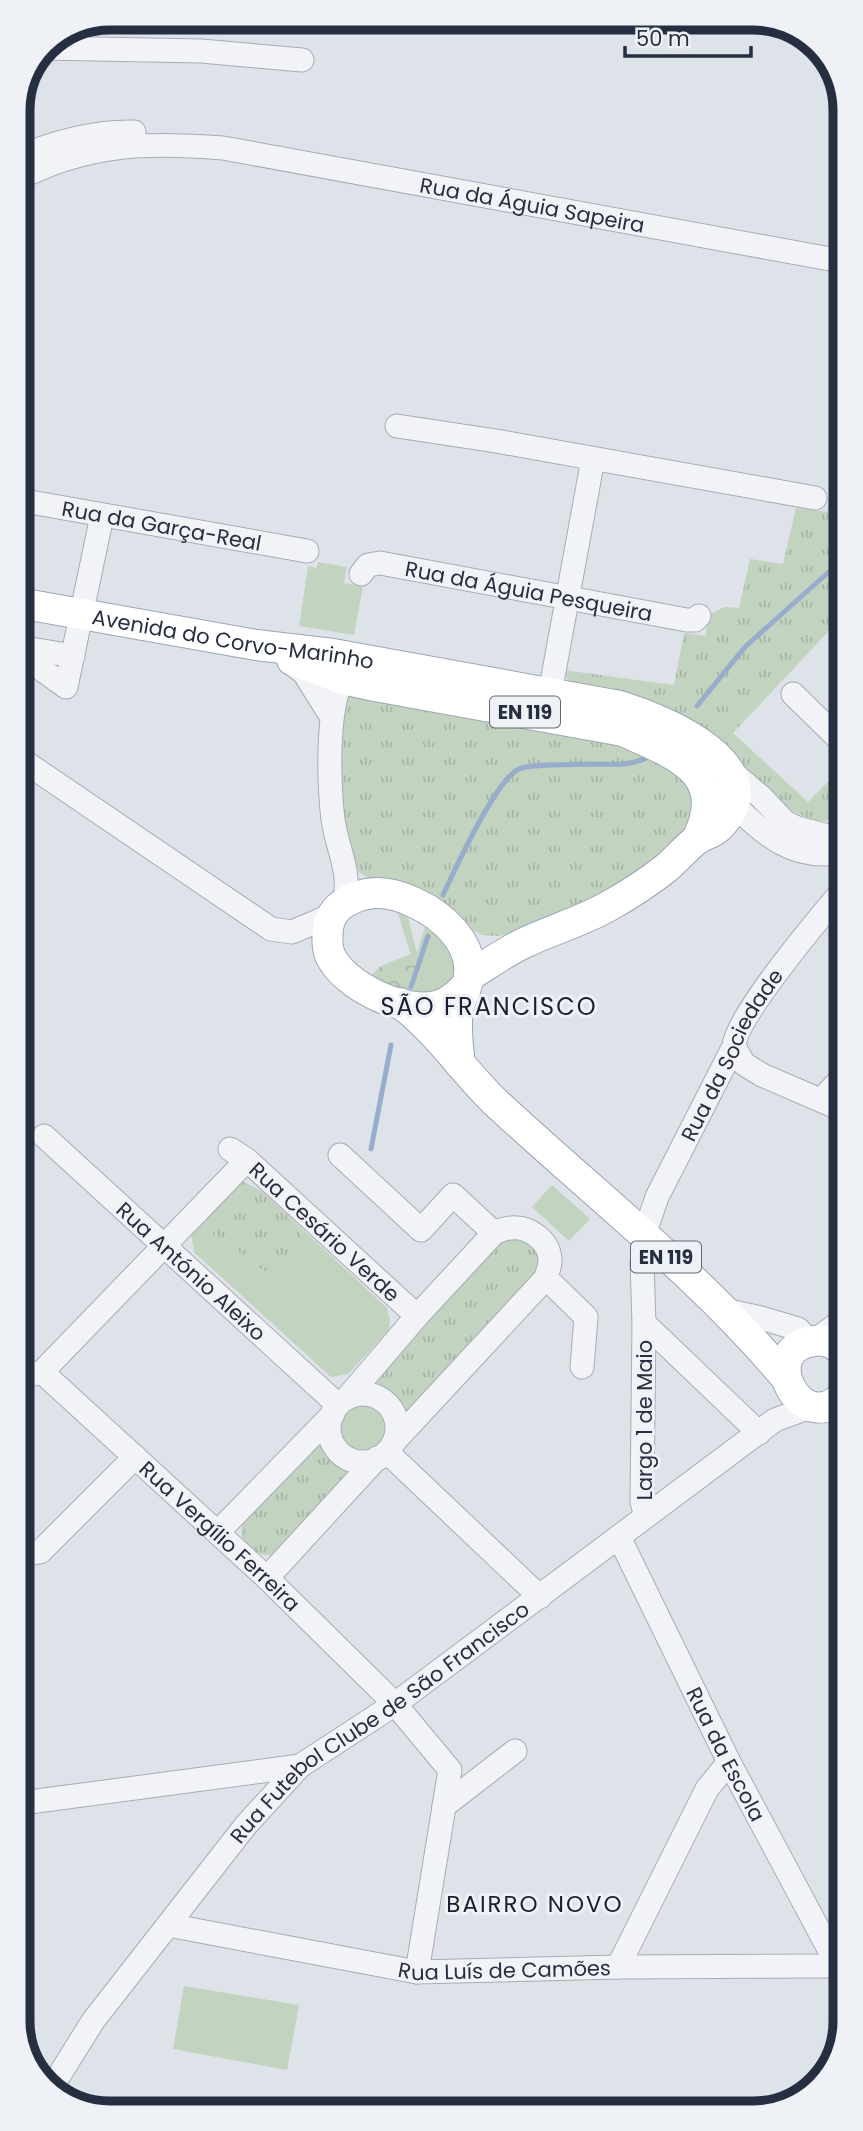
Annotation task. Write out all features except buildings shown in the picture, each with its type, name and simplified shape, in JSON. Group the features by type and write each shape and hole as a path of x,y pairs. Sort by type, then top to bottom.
{"main road":[{"name":"Avenida do Corvo-Marinho","path":"30,605 267,650 333,654 550,693"},
{"name":"EN 119","path":"267,650 342,679"},
{"name":"Avenida do Corvo-Marinho","path":"342,679 623,731 660,748 698,773"},
{"name":"EN 119","path":"550,693 620,706 649,715 681,731 731,771"},
{"path":"731,771 736,785 734,804"},
{"path":"698,773 708,795 707,830"},
{"name":"EN 119","path":"460,1065 458,1012 468,981 469,962 465,948 454,932 437,916 403,897 384,893 366,893 338,909 327,935 330,955 345,974 365,990 400,1003 426,1008 442,1005 453,999 468,981 523,943 571,925 607,907 664,869 734,804"},
{"name":"EN 119","path":"454,932 482,940 523,943"},
{"name":"EN 119","path":"400,1003 423,1021 491,1097 643,1248 720,1308 769,1337 810,1342"},
{"name":"EN 119","path":"720,1308 786,1381"},
{"path":"831,1406 802,1402 792,1394 786,1381 788,1361 792,1353 810,1342 833,1343"}],"street":[{"path":"59,48 201,51 302,60"},
{"name":"Rua da Águia Sapeira","path":"30,153 77,137 103,132 148,132 202,141 223,148"},
{"name":"Rua da Águia Sapeira","path":"30,170 98,149 168,144 223,148 833,260"},
{"path":"397,426 815,498"},
{"path":"568,720 550,693 593,458"},
{"name":"Rua da Garça-Real","path":"30,502 307,551"},
{"path":"30,661 66,687 102,516"},
{"name":"Rua da Águia Pesqueira","path":"361,574 368,565 380,563 687,620 695,620 699,616"},
{"path":"30,649 73,656"},
{"path":"267,650 304,673 331,716"},
{"path":"30,772 271,929 292,932 338,909 348,887 333,819 331,716 342,679 347,671 365,660"},
{"path":"479,704 526,704 550,693"},
{"path":"793,694 833,733"},
{"name":"Avenida do Corvo-Marinho","path":"731,771 785,822 814,844"},
{"name":"Avenida do Corvo-Marinho","path":"698,773 764,833"},
{"path":"734,804 747,805 785,822"},
{"name":"Avenida do Corvo-Marinho","path":"707,830 739,827 764,833 792,848 814,844 833,835"},
{"name":"Avenida do Corvo-Marinho","path":"814,844 828,836 833,840"},
{"path":"814,844 833,866"},
{"name":"Rua da Sociedade","path":"643,1248 657,1197 734,1046 738,1029 833,892"},
{"path":"734,1046 744,1064 762,1075 833,1105"},
{"path":"821,1100 833,1087"},
{"name":"Rua António Aleixo","path":"44,1136 339,1405"},
{"name":"Rua Cesário Verde","path":"164,1246 239,1154 417,1316"},
{"path":"340,1155 421,1230 453,1195 494,1233"},
{"path":"218,1532 339,1405 494,1233 511,1228 527,1230 538,1236 551,1261 546,1278 267,1578"},
{"path":"31,1375 164,1246"},
{"name":"Largo 1 de Maio","path":"643,1248 642,1502 646,1516"},
{"path":"546,1278 586,1317 582,1367"},
{"name":"Largo 1 de Maio","path":"644,1323 767,1426"},
{"path":"810,1342 833,1326"},
{"name":"Rua Vergílio Ferreira","path":"31,1375 135,1457 267,1578 395,1704 450,1770 417,1972"},
{"path":"767,1426 784,1399 786,1381"},
{"path":"368,1394 387,1403 397,1422 386,1451 366,1461 344,1456 331,1437 330,1426 339,1405 368,1394"},
{"name":"Rua Futebol Clube de São Francisco","path":"56,2081 93,2021 246,1825 300,1766 395,1704 767,1426 831,1406"},
{"path":"386,1451 540,1597"},
{"path":"30,1554 40,1552 135,1457"},
{"name":"Rua da Escola","path":"619,1537 729,1762 833,1950"},
{"path":"444,1806 515,1751"},
{"path":"618,1967 707,1789 729,1762"},
{"path":"30,1803 300,1766"},
{"name":"Rua Luís de Camões","path":"168,1925 417,1972 618,1967 833,1966"}],"green space":[{"path":"833,479 833,627 733,733 808,802 833,777 833,820 813,821 787,808 572,688 563,670 674,685 684,633 706,636 707,616 724,607 739,608 750,559 783,564 796,508 827,512"},
{"path":"318,562 347,567 344,583 363,586 354,635 299,626 308,566 317,568"},
{"path":"347,687 618,736 696,782 696,825 646,872 526,930 499,936 482,935 374,882 360,873 350,860 335,803 335,755"},
{"path":"397,910 407,914 417,953 426,924 449,943 460,977 447,994 410,995 419,973"},
{"path":"413,953 418,954 422,960 410,995 367,979 381,966"},
{"path":"244,1182 263,1192 298,1225 301,1237 298,1242 285,1258 269,1270 264,1271 201,1225 232,1191"},
{"path":"552,1185 590,1219 569,1241 532,1207"},
{"path":"201,1225 264,1271 301,1237 298,1225 387,1308 389,1330 348,1374 331,1377 194,1252 191,1234"},
{"path":"509,1236 538,1246 541,1269 405,1417 391,1397 370,1386"},
{"path":"363,1403 380,1411 388,1428 380,1445 363,1453 346,1445 338,1428 346,1411"},
{"path":"323,1436 335,1458 356,1469 278,1554 261,1554 249,1550 242,1539 242,1522"},
{"path":"184,1986 299,2005 287,2070 173,2049"}],"waterway":[{"path":"697,706 745,647 833,568"},
{"path":"443,895 487,808 508,778 517,770 540,765 628,763 650,756"},
{"path":"411,987 428,936"},
{"path":"371,1149 391,1045"}],"district":[{"name":"SÃO FRANCISCO","path":"489,1006"},
{"name":"BAIRRO NOVO","path":"535,1904"}]}
